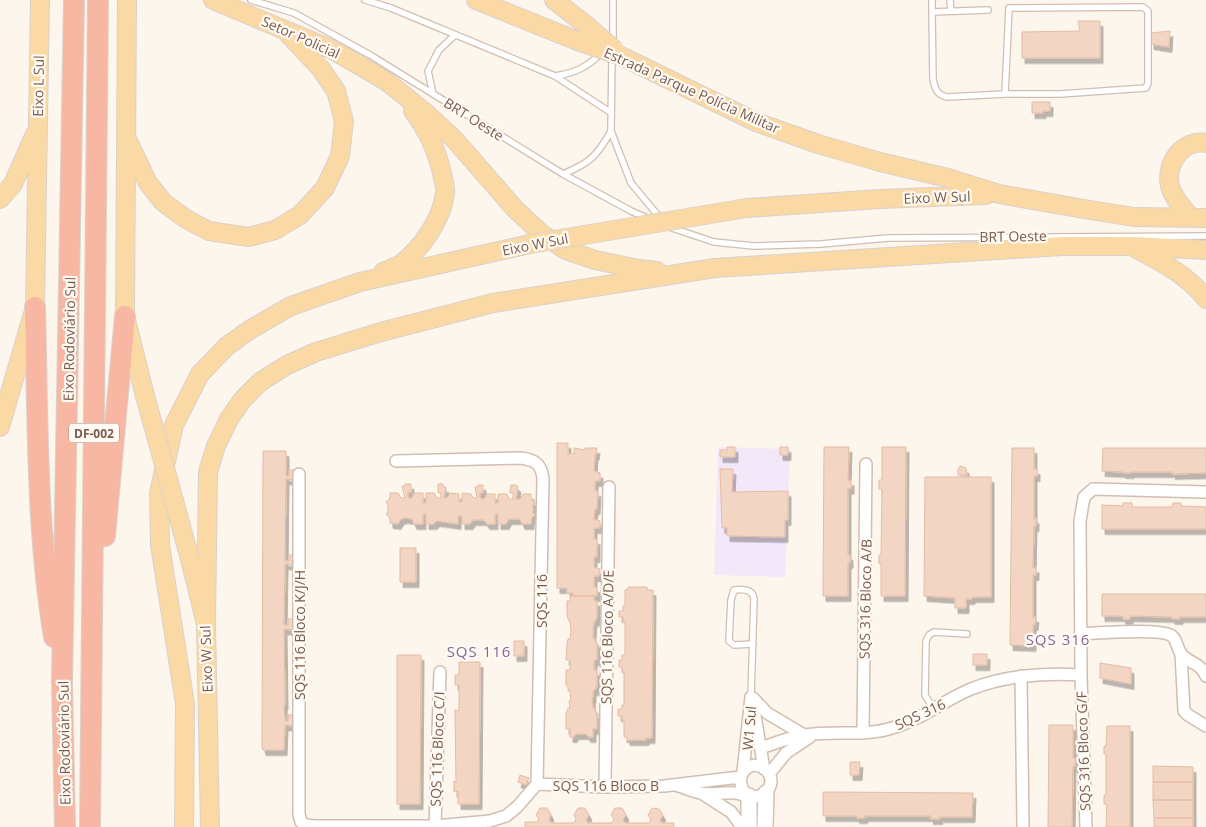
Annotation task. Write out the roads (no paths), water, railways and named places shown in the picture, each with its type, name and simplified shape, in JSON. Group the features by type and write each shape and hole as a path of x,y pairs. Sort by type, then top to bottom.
{"highway":[{"name":"Eixo Rodoviário Sul","path":"64,827 62,682 74,0"},
{"name":"Eixo Rodoviário Sul","path":"90,827 98,0"},
{"path":"35,307 42,519 47,596 62,682"},
{"path":"92,670 125,316"}],"main road":[{"name":"Eixo L Sul","path":"0,427 35,307 40,0"},
{"name":"Eixo W Sul","path":"127,0 125,316 206,624 210,827"},
{"name":"Setor Policial","path":"213,0 333,50 386,81"},
{"name":"Estrada Parque Polícia Militar","path":"476,0 575,40 621,56 756,122 818,144 880,162 948,178 999,194 1134,217 1199,218"},
{"path":"554,0 621,56"},
{"path":"126,137 148,182 164,202 186,219 209,231 249,237 275,230 300,215 326,188 340,156 344,121 336,91 321,69 281,28"},
{"path":"386,81 426,113 454,140 515,209 543,235 566,250 596,260 639,269 680,273"},
{"path":"360,282 400,264 414,253 429,234 445,192 440,160 430,136 414,113 386,81"},
{"path":"0,199 13,184 38,127"},
{"path":"1199,218 1172,192 1169,184 1170,170 1177,154 1184,148 1193,143 1206,143"},
{"name":"Eixo W Sul","path":"184,827 185,704 160,545 159,493 174,425 200,374 227,346 251,329 291,306 324,294 360,282 530,244 747,208 879,199 999,194"},
{"path":"1133,246 1173,269 1188,280 1206,298"},
{"path":"206,624 208,472 216,446 228,419 243,399 260,382 286,365 316,352 493,303 714,268 1052,247 1133,246 1206,250"}],"street":[{"name":"SQS 116","path":"396,461 495,458 531,460 540,467 543,478 537,784"},
{"name":"SQS 316 Bloco A/B","path":"863,733 866,464"},
{"name":"SQS 116 Bloco K/J/H","path":"299,474 300,819 306,825 435,826 490,822 506,816 517,807 537,784"},
{"name":"SQS 116 Bloco A/D/E","path":"605,787 608,487"},
{"path":"1081,674 1080,521 1084,497 1093,489 1206,492"},
{"path":"1080,634 1168,633 1175,639 1184,657 1196,663 1206,676"},
{"path":"1181,653 1184,711 1206,726"},
{"name":"SQS 116 Bloco C/I","path":"435,826 440,672"},
{"name":"SQS 316","path":"761,748 809,734 863,733 893,728 971,689 1003,679 1021,676 1081,674"},
{"name":"SQS 316 Bloco G/F","path":"1081,674 1086,827"},
{"path":"1021,676 1022,827"},
{"path":"752,697 767,713 809,734 767,772"},
{"name":"W1 Sul","path":"752,697 767,772"},
{"name":"W1 Sul","path":"742,774 752,697"},
{"path":"750,766 757,766 767,772 771,781 770,788 766,793 761,796 748,795 742,790 739,783 742,774 750,766"},
{"name":"SQS 116 Bloco B","path":"537,784 605,787 674,785 742,774"},
{"name":"SQS 116 Bloco B","path":"674,785 702,793 748,795"},
{"name":"SQS 116 Bloco B","path":"702,793 731,812 742,827"},
{"path":"764,827 766,793"},
{"path":"748,795 749,827"}],"lane":[{"path":"251,0 294,13 370,55 433,94"},
{"path":"365,0 390,8 454,36 555,76 610,112"},
{"path":"613,0 610,131 632,183 667,226"},
{"path":"932,0 934,88 940,96 947,97 1060,94 1146,88 1148,83 1147,10 1144,7 1009,8 1005,94"},
{"path":"950,0 951,11"},
{"path":"932,12 988,10"},
{"path":"555,76 569,74 591,63 602,51 613,32"},
{"name":"BRT Oeste","path":"454,36 440,50 428,71 433,94 563,174 631,211 714,242 754,246 821,244 888,238 1206,236"},
{"path":"563,174 583,166 600,150 610,131"},
{"path":"752,697 753,644 753,594 747,590 734,590 731,600 729,641 734,645 753,644"},
{"path":"933,708 925,695 926,641 929,635 934,632 967,634"}],"district":[{"name":"SQS 316","path":"1058,639"},
{"name":"SQS 116","path":"479,651"}]}
